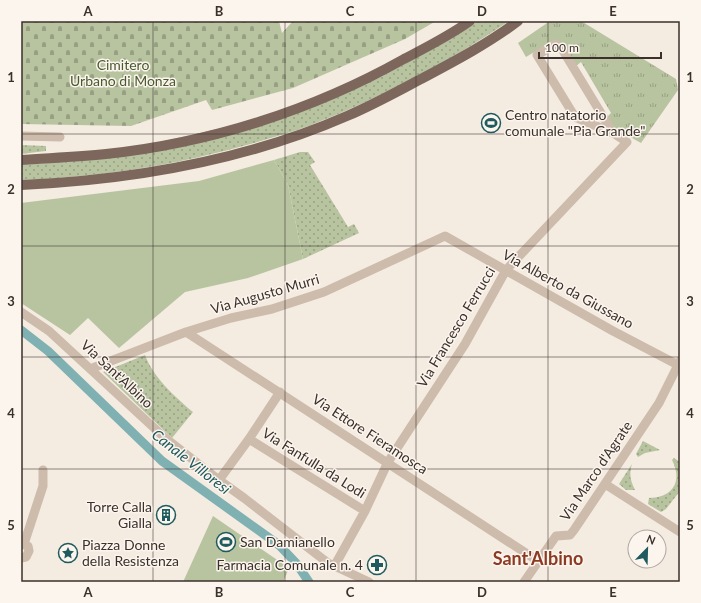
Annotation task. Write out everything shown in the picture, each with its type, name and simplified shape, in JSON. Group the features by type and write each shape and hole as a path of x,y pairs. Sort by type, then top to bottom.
{"main road":[{"path":"21,160 106,154 137,150 211,135 252,124 346,90 439,40 470,21"},
{"path":"21,185 96,180 147,174 199,164 295,136 347,116 390,96 480,46 518,21"}],"street":[{"name":"Via Francesco Ferrucci","path":"335,565 365,511 388,462 465,344 506,270 627,142 575,117 537,55 556,44 562,49 613,134"},
{"path":"21,136 60,137"},
{"name":"Via Alberto da Giussano","path":"445,236 613,331 679,363"},
{"name":"Via Augusto Murri","path":"90,369 186,332 231,318 272,309 306,299 445,236"},
{"name":"Via Sant'Albino","path":"21,312 49,331 164,437 219,480 328,563 369,582"},
{"name":"Via Ettore Fieramosca","path":"186,332 538,561"},
{"name":"Via Marco d'Agrate","path":"524,582 556,536 570,535 659,403 679,363"},
{"path":"219,480 249,439 280,392"},
{"name":"Via Fanfulla da Lodi","path":"249,439 365,511"},
{"path":"21,558 26,557 29,553 28,546 22,544 42,486 43,470"},
{"path":"605,484 680,532"}],"green space":[{"name":"Cimitero Urbano di Monza","path":"21,21 279,21 282,33 293,21 436,21 405,39 293,88 212,110 206,100 131,126 21,124"},
{"path":"478,21 509,21 462,51 413,79 337,115 301,129 210,155 148,167 85,176 21,180 21,165 74,161 307,109 383,76 452,38"},
{"path":"550,21 581,21 676,79 678,90 641,143 614,128 607,117 611,113 581,62 576,66 563,44 554,40 526,57 518,43"},
{"path":"21,145 46,146 46,151 21,154"},
{"path":"300,152 308,152 315,162 310,165 348,227 354,224 359,233 303,259 288,185 274,160"},
{"path":"274,160 288,185 303,259 248,278 185,292 119,348 88,318 70,335 21,303 21,203 199,181"},
{"path":"145,355 159,379 193,412 172,438 103,372"},
{"path":"643,441 660,450 645,453 638,457 636,454"},
{"path":"674,458 680,462 680,491 666,509 661,512 648,504 649,498 664,495 670,492 674,487 676,475 672,460"},
{"path":"632,464 630,477 635,490 626,490 619,484"},
{"name":"San Damianello","path":"213,516 289,568 284,580 288,582 183,582"}],"waterway":[{"name":"Canale Villoresi","path":"21,330 48,351 162,461 279,545 296,563 309,582"}],"place":[{"name":"Centro natatorio comunale \"Pia Grande\"","path":"491,123"},
{"name":"Torre Calla Gialla","path":"166,515"},
{"name":"San Damianello","path":"226,542"},
{"name":"Piazza Donne della Resistenza","path":"68,553"},
{"name":"Farmacia Comunale n. 4","path":"377,565"}],"district":[{"name":"Sant'Albino","path":"538,559"}]}
